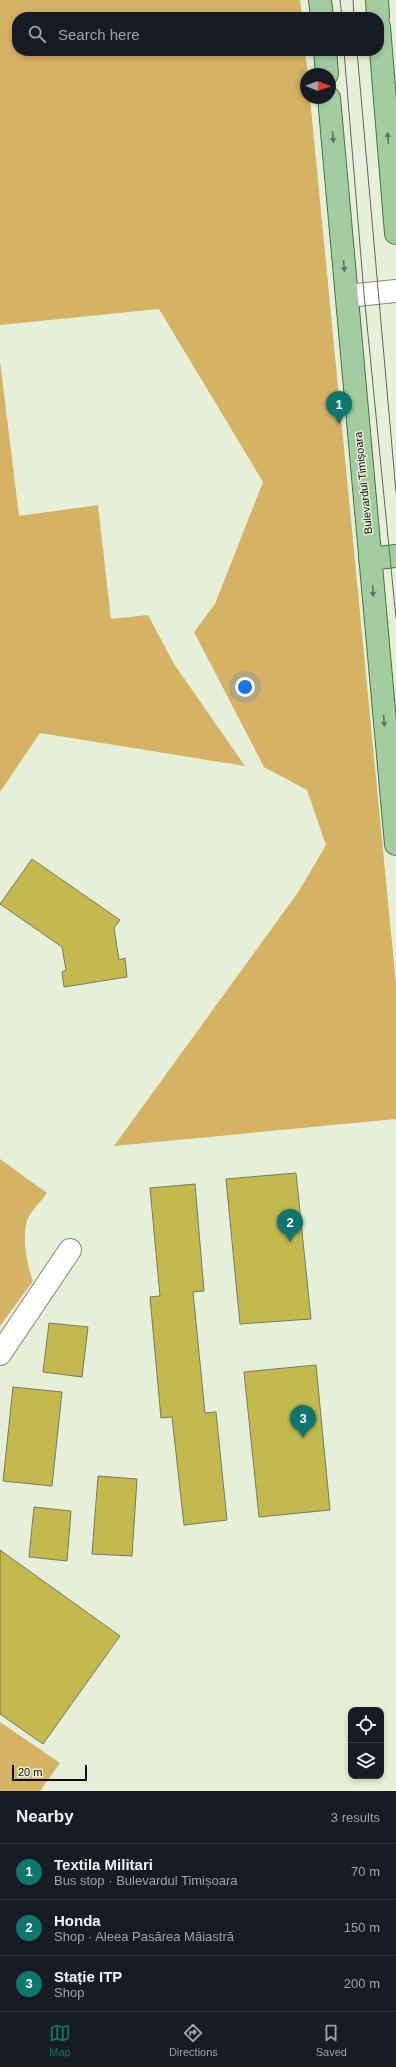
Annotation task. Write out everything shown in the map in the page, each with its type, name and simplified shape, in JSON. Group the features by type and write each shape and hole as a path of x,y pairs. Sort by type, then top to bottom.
{"main road":[{"path":"320,0 321,12"},
{"path":"377,0 378,12"},
{"path":"325,56 326,68"},
{"path":"381,56 396,233"},
{"name":"Bulevardul Timișoara","path":"330,104 396,844"},
{"path":"370,559 396,556"}],"street":[{"path":"347,296 396,290"},
{"path":"0,1354 70,1250"}],"shaded area":[{"path":"0,0 300,0 301,12 12,12 12,56 306,56 307,68 300,68 300,104 311,104 396,984 396,1119 114,1146 299,891 326,845 307,790 264,767 194,632 215,604 263,482 159,309 0,325"},
{"path":"0,361 19,516 98,505 111,619 148,615 174,664 245,766 40,733 0,792"},
{"path":"0,1159 47,1193 28,1218 26,1225 26,1250 33,1281 0,1326"},
{"path":"0,1722 60,1763 40,1791 0,1791"}],"building":[{"path":"32,859 120,920 114,928 119,960 125,958 127,977 64,987 62,972 66,970 62,947 0,904"},
{"path":"296,1173 311,1319 240,1324 226,1179"},
{"path":"195,1184 204,1291 193,1292 205,1413 216,1412 227,1520 184,1525 172,1417 161,1418 150,1297 160,1296 150,1188"},
{"path":"49,1323 88,1327 82,1377 43,1372"},
{"path":"316,1365 330,1510 259,1517 244,1372"},
{"path":"13,1387 62,1392 52,1486 3,1481"},
{"path":"98,1476 137,1479 132,1556 92,1554"},
{"path":"34,1507 71,1511 67,1561 29,1557"},
{"path":"0,1550 120,1636 43,1744 0,1714"}],"tram line":[{"path":"340,0 341,12"},
{"path":"353,0 354,12"},
{"path":"344,56 364,294 396,618"},
{"path":"357,56 396,492"}],"place":[{"name":"Textila Militari","path":"339,424"},
{"name":"Honda","path":"290,1242"},
{"name":"Stație ITP","path":"303,1438"}]}
